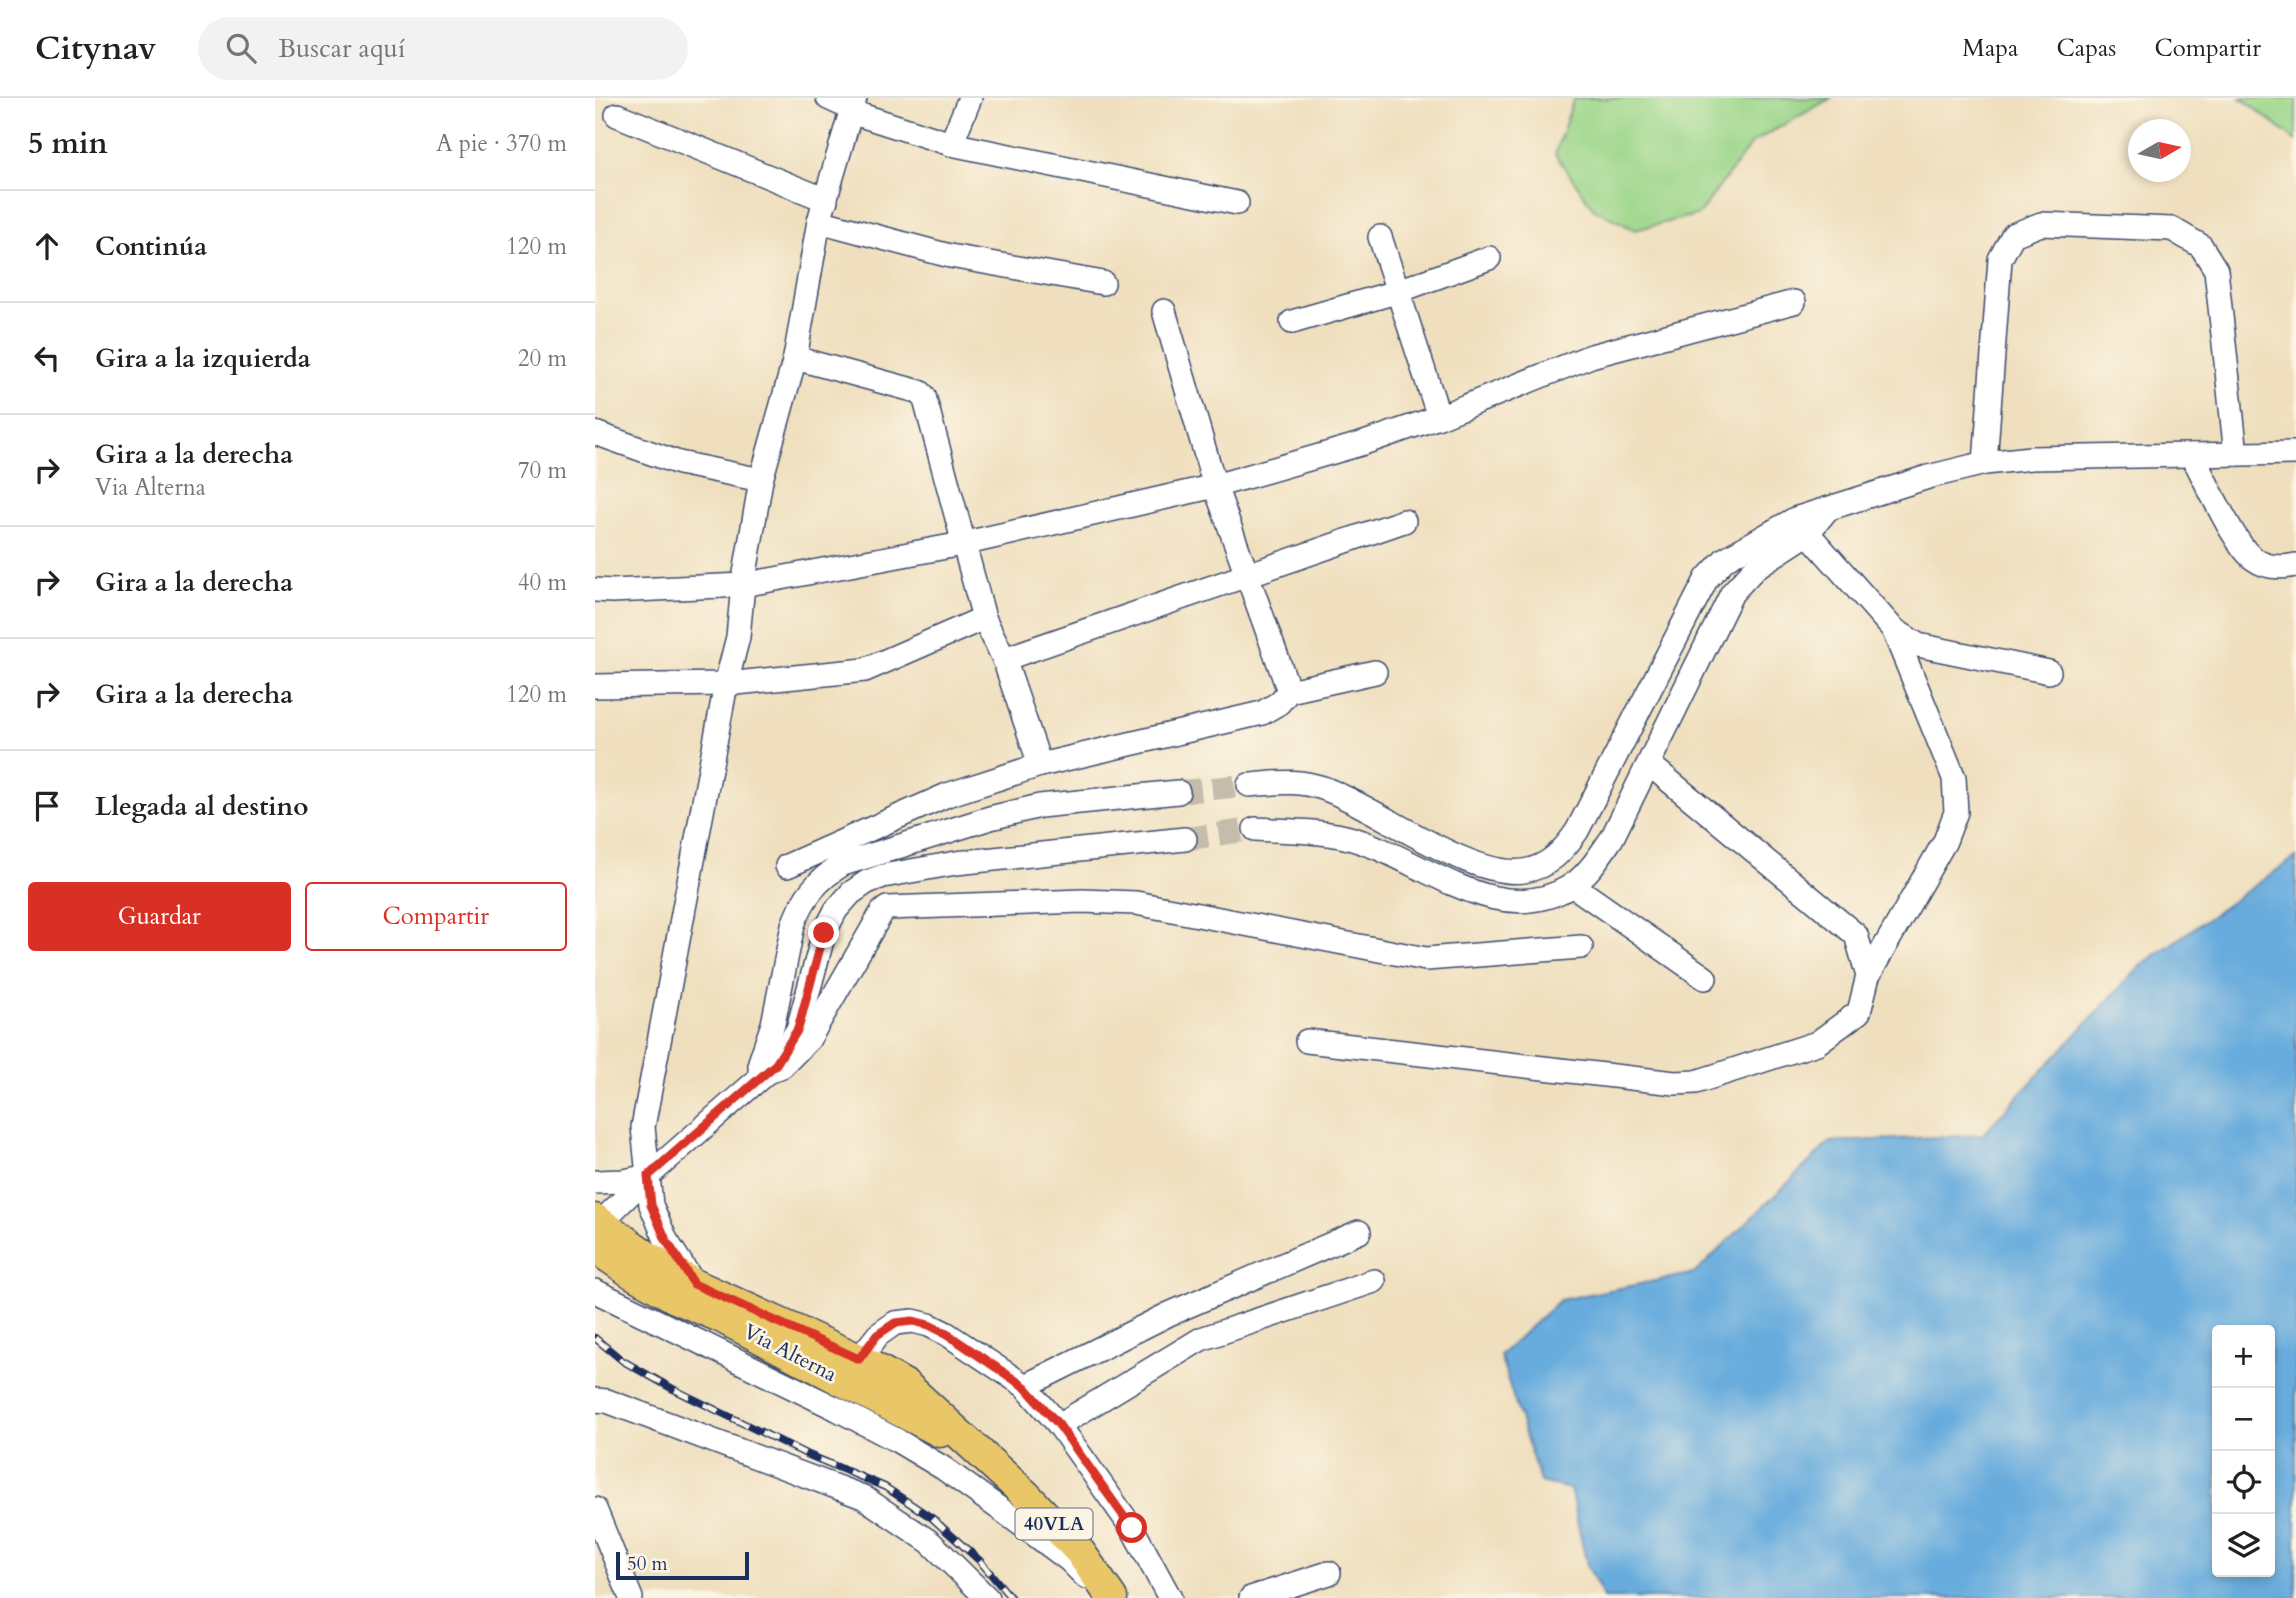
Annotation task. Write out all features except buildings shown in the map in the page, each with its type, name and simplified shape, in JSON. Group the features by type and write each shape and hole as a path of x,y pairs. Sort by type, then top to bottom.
{"main road":[{"name":"Via Alterna","path":"596,1229 694,1284 859,1359 908,1386 1027,1496 1080,1552 1112,1598"},
{"name":"Via Alterna","path":"596,1229 632,1274 898,1408 986,1458"}],"street":[{"path":"828,98 951,144 1237,203"},
{"path":"951,144 970,98"},
{"path":"694,1284 661,1228 651,1205 643,1127 726,684 738,637 761,480 795,358 823,211 853,106"},
{"path":"617,115 823,211 950,256 1103,283"},
{"path":"1985,463 2000,259 2013,235 2041,224 2172,229 2201,246 2216,270 2236,454"},
{"path":"1380,237 1439,417"},
{"path":"1292,322 1396,292 1489,258"},
{"path":"595,590 744,585 962,544 1215,486 1364,443 1439,417 1591,356 1794,302"},
{"path":"1164,311 1215,486 1289,691"},
{"path":"795,358 924,396 984,618 1004,659 1040,765"},
{"path":"595,433 679,463 761,480"},
{"path":"1249,785 1298,781 1325,789 1470,862 1501,871 1524,871 1546,864 1564,850 1577,831 1707,578 1725,559 1801,526 1827,510 1928,477 1985,463 2031,458 2296,453"},
{"path":"2192,455 2241,547 2254,560 2280,568 2296,565"},
{"path":"1004,659 1404,521"},
{"path":"1801,526 1893,629 1918,645 2049,672"},
{"path":"1255,829 1346,837 1377,848 1485,897 1515,902 1545,898 1572,885 1594,864 1612,838 1732,593 1801,526"},
{"path":"595,686 726,684 865,670 984,618"},
{"path":"1307,1041 1675,1083 1696,1082 1817,1044 1859,1012 1868,976 1944,841 1956,812 1954,778 1893,629"},
{"path":"786,866 947,795 1040,765 1262,713 1279,704 1289,691 1375,672"},
{"path":"1649,764 1856,935 1868,976"},
{"path":"761,1075 760,1062 773,1024 793,925 799,909 824,876 843,864 990,818 1040,806 1178,792"},
{"path":"596,1229 648,1176 776,1064 795,1036 824,933 836,910 851,893 867,882 883,876 955,863 1185,839"},
{"path":"1572,885 1705,978"},
{"path":"761,1075 782,1066 809,1039 882,912 887,908 1082,901 1136,904 1426,959 1581,947"},
{"path":"595,1182 624,1181 648,1176"},
{"path":"1025,1387 1169,1314 1359,1232"},
{"path":"1059,1425 1201,1339 1374,1282"},
{"path":"595,1291 837,1409 943,1468 1069,1560 1106,1598"},
{"path":"859,1359 877,1335 895,1323 913,1321 947,1334 1025,1387 1059,1425 1132,1528 1170,1598"},
{"path":"595,1400 607,1401 699,1434 863,1497 930,1542 987,1598"},
{"path":"595,1509 631,1598"},
{"path":"1251,1598 1329,1573"}],"green space":[{"path":"1574,98 1831,98 1752,143 1699,214 1635,230 1594,209 1555,154"},
{"path":"2241,98 2296,98 2296,141 2245,101"}],"water":[{"path":"2296,857 2296,1598 1604,1598 1587,1565 1570,1489 1540,1482 1500,1355 1560,1300 1695,1273 1830,1142 1982,1135 2141,965"}],"tunnel":[{"path":"1178,792 1249,785"},
{"path":"1185,839 1255,829"}],"railway":[{"path":"595,1338 623,1361 673,1389 804,1453 885,1487 932,1518 980,1561 1011,1598"}],"route":[{"path":"824,933 798,1029 776,1064 648,1176 651,1205 666,1240 694,1284 859,1359 877,1335 895,1323 913,1321 947,1334 1025,1387 1059,1425 1132,1528"}]}
